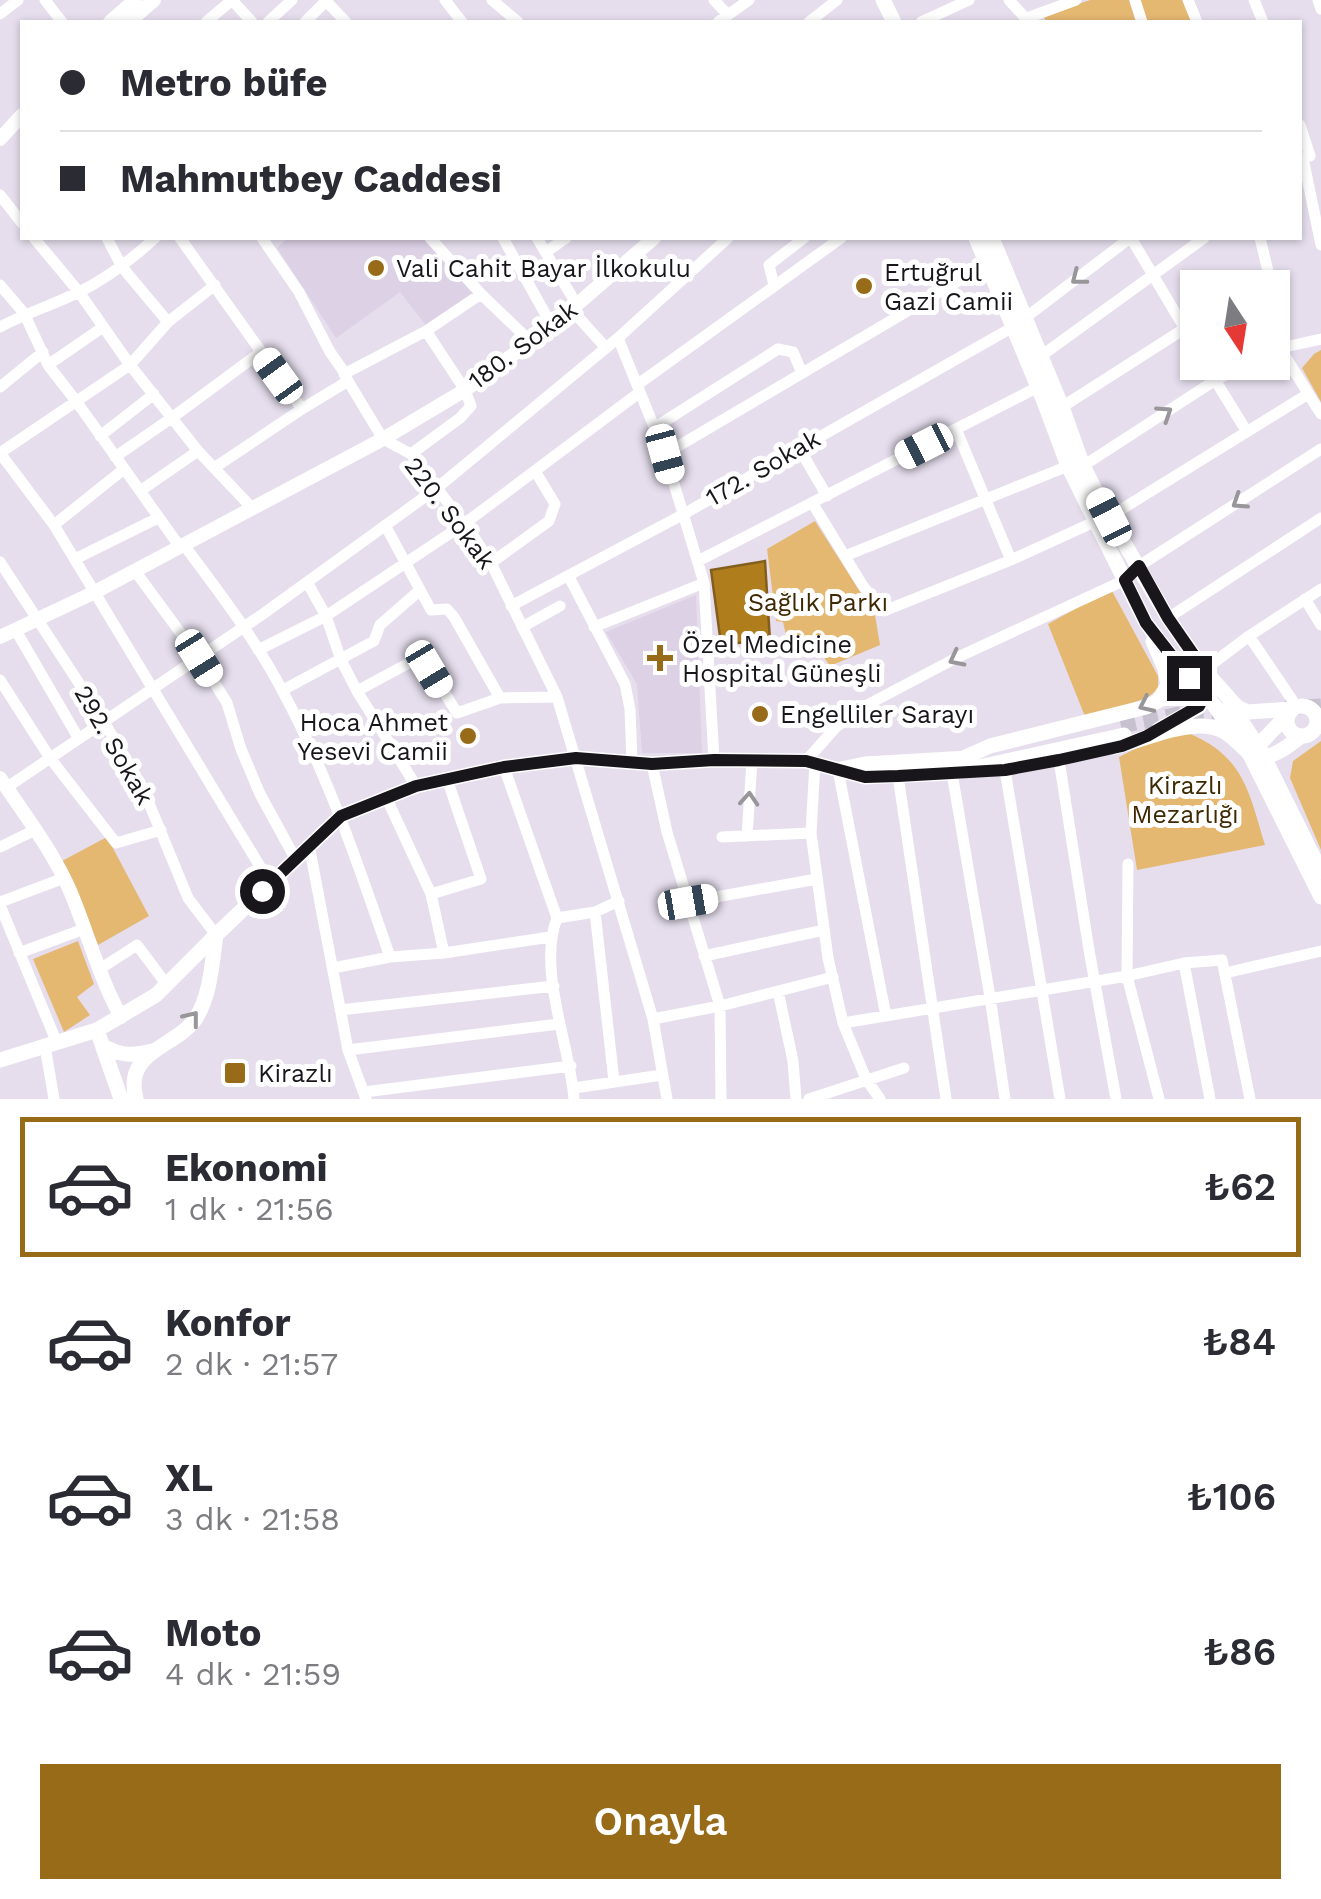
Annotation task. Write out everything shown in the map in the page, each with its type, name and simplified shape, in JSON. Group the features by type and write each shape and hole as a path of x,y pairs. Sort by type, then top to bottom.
{"main road":[{"path":"977,240 1019,322 1042,356 1062,407 1076,466"},
{"path":"960,768 990,746 1120,715 1158,701 1168,685 1101,519 1038,387 993,240"},
{"path":"1101,519 1139,566 1204,670 1208,688 1257,752 1321,872"},
{"path":"1146,623 1211,691 1248,712 1295,709 1321,702"},
{"path":"838,770 866,764 1005,770 1059,760 1122,746 1147,736 1199,706 1211,691"},
{"path":"1295,709 1287,718 1288,728 1306,735"},
{"path":"1286,803 1281,776 1284,754 1316,721 1314,712 1295,709"},
{"path":"1257,752 1295,709"},
{"path":"1147,736 1200,726 1218,729 1257,752 1321,897"},
{"path":"1,1059 97,1030 156,995 341,816 416,786 504,767 576,758 652,764 714,760 810,762 865,777 898,776 960,768 1122,731"},
{"path":"1257,752 1306,735"},
{"path":"136,1099 135,1074 152,1052 193,1023 202,1007 216,934"},
{"path":"184,967 192,966 203,974 207,985"},
{"path":"97,1030 121,1099"},
{"path":"103,1046 132,1056 152,1052"}],"street":[{"path":"0,14 18,0"},
{"path":"48,6 64,0"},
{"path":"112,20 135,0"},
{"path":"132,20 154,0"},
{"path":"270,20 292,0"},
{"path":"307,20 325,0 344,20"},
{"path":"445,0 460,20"},
{"path":"492,0 516,20"},
{"path":"714,0 723,19 749,0"},
{"path":"812,20 837,0"},
{"path":"925,20 970,0"},
{"path":"1009,0 1028,20 1076,0"},
{"path":"1318,0 1321,8"},
{"path":"209,20 239,2"},
{"path":"0,140 20,117"},
{"path":"1308,156 1321,245"},
{"path":"0,195 20,220"},
{"path":"36,240 198,451 252,508"},
{"path":"108,240 122,268 168,322"},
{"path":"0,326 79,292 122,268 153,240"},
{"path":"182,240 302,408"},
{"name":"220. Sokak","path":"267,240 384,440 411,454 491,563 556,697 653,1018 667,1099"},
{"path":"432,240 532,342"},
{"path":"504,240 552,326"},
{"path":"538,240 574,307 606,348"},
{"path":"546,252 563,240"},
{"name":"180. Sokak","path":"0,637 93,593 384,440 465,390 532,342 652,240"},
{"path":"121,1017 106,990 64,878 3,783 50,758 199,658 436,488 618,338 726,240"},
{"path":"774,286 769,266 802,240"},
{"path":"258,650 326,616 464,524 638,388 838,240"},
{"name":"172. Sokak","path":"511,606 682,514 1019,322 1128,240"},
{"path":"1132,240 1180,320"},
{"path":"1042,356 1201,240"},
{"path":"1260,240 1268,270"},
{"path":"665,454 987,264"},
{"path":"215,284 168,322 130,365 0,453 75,559 270,883"},
{"path":"0,285 24,314 48,365 158,518 244,627 282,690 341,816 390,958"},
{"path":"214,468 346,378 481,294"},
{"path":"48,365 104,327"},
{"path":"411,454 471,406 426,330"},
{"path":"1062,407 1180,331"},
{"path":"618,338 665,454 704,583 714,760"},
{"path":"1290,347 1321,339"},
{"path":"654,428 778,349 793,352 802,373"},
{"path":"0,387 43,352"},
{"path":"115,457 261,352"},
{"path":"1290,369 1321,414"},
{"path":"845,556 1076,466 1214,380 1248,432"},
{"path":"698,560 1038,387"},
{"path":"100,436 154,394"},
{"path":"812,504 863,586 884,611 1101,519 1308,394"},
{"path":"956,429 1011,560"},
{"path":"799,448 827,496"},
{"path":"880,1099 866,1079 844,1023 833,977 812,833 810,762 836,727 868,705 956,658 1125,580 1139,566 1321,449"},
{"path":"140,492 198,451"},
{"path":"54,526 124,469"},
{"path":"491,563 550,521 554,504 535,470"},
{"path":"75,559 158,518"},
{"path":"1168,618 1321,518"},
{"path":"385,525 431,610 447,610 454,617 500,698"},
{"name":"292. Sokak","path":"0,562 103,720 144,791 188,898 216,934"},
{"path":"135,571 199,658 227,704 260,794 296,858"},
{"path":"569,577 625,684 632,762"},
{"path":"307,582 326,616 357,691 416,786"},
{"path":"594,627 704,583"},
{"path":"1204,670 1321,588"},
{"path":"282,690 374,641 380,626 420,590"},
{"path":"1305,599 1321,625"},
{"path":"522,627 560,606"},
{"path":"15,629 78,738"},
{"path":"1249,636 1295,709"},
{"path":"357,691 422,656 457,714 500,698 556,697"},
{"path":"0,680 50,758 116,843 161,830"},
{"path":"1059,760 1116,1099"},
{"path":"747,836 752,761"},
{"path":"652,764 667,832 720,1006 721,1099"},
{"path":"504,767 556,918 550,937 554,986 558,1024 571,1066 574,1093 614,1081 662,1075"},
{"path":"960,768 1004,1099"},
{"path":"838,770 886,1016"},
{"path":"1005,770 1060,1099"},
{"path":"898,776 946,1099"},
{"path":"431,894 482,879 447,779"},
{"path":"386,797 431,894 444,954"},
{"path":"0,846 35,830"},
{"path":"722,838 812,833"},
{"path":"309,845 348,1050 365,1096 571,1066"},
{"path":"1128,864 1128,976 1159,1099"},
{"path":"54,1099 51,1045 0,904 64,878"},
{"path":"688,902 817,879"},
{"path":"556,918 595,912 619,901"},
{"path":"595,912 614,1081"},
{"path":"19,953 84,929"},
{"path":"704,956 824,930"},
{"path":"333,968 550,937"},
{"path":"100,970 137,945 167,984"},
{"path":"844,1023 1184,964 1223,966 1321,951"},
{"path":"1184,964 1210,1099"},
{"path":"1223,966 1250,1099"},
{"path":"653,1018 720,1006 833,977"},
{"path":"340,1010 554,986"},
{"path":"778,991 793,1061 796,1099"},
{"path":"348,1050 558,1024"},
{"path":"810,1099 904,1068"}],"shaded area":[{"name":"Vali Cahit Bayar İlkokulu","path":"286,240 437,240 480,288 428,328 400,292 336,338 277,248"},
{"path":"765,561 770,641 721,644 711,570"},
{"name":"Özel Medicine Hospital Güneşli","path":"696,595 702,753 642,753 637,684 606,632"}],"green space":[{"path":"1090,0 1129,0 1135,20 1046,20 1043,16"},
{"path":"1138,0 1185,0 1192,20 1145,20"},
{"path":"1321,350 1321,402 1302,368"},
{"name":"Sağlık Parkı","path":"815,521 875,615 880,645 830,666 816,646 789,648 783,622 776,621 767,549"},
{"path":"1111,589 1158,676 1158,689 1147,698 1086,719 1048,624"},
{"name":"Kirazlı Mezarlığı","path":"1188,733 1221,753 1242,778 1265,845 1137,870 1119,757 1151,741"},
{"path":"1321,741 1321,850 1290,778 1293,761"},
{"path":"107,837 149,916 98,945 62,861"},
{"path":"78,941 94,984 77,997 90,1015 64,1032 33,959"}],"tunnel":[{"path":"1285,708 1321,706"},
{"path":"1121,726 1189,712 1227,711"}],"place":[{"name":"Vali Cahit Bayar İlkokulu","path":"376,268"},
{"name":"Ertuğrul Gazi Camii","path":"864,286"},
{"name":"Özel Medicine Hospital Güneşli","path":"660,658"},
{"name":"Engelliler Sarayı","path":"760,714"},
{"name":"Hoca Ahmet Yesevi Camii","path":"468,736"},
{"name":"Kirazlı","path":"235,1073"}],"route":[{"path":"262,891 341,816 416,786 504,767 576,758 652,764 806,761 865,777 898,776 1005,770 1122,746 1199,706 1208,688 1204,670 1139,566 1125,580 1146,623 1189,678"}]}
